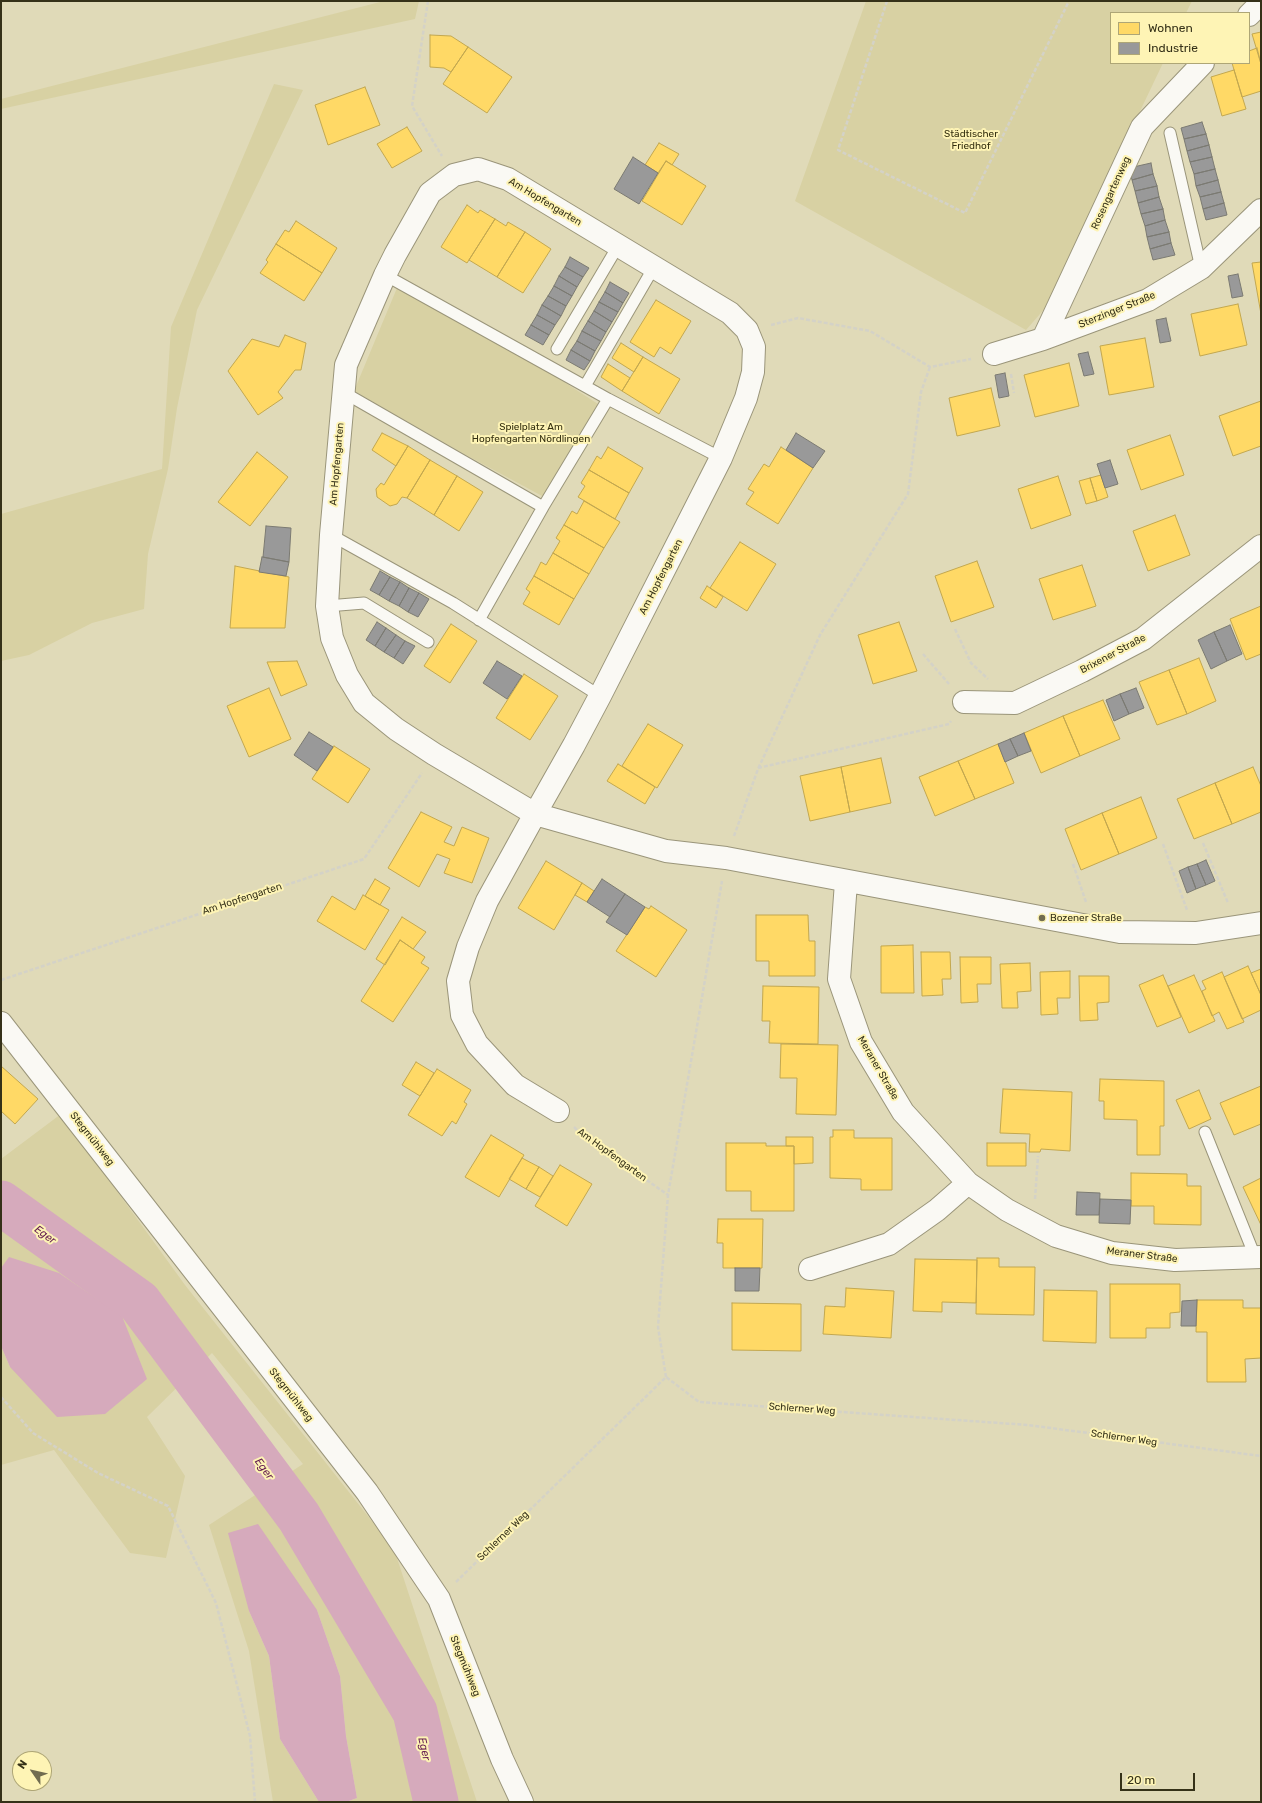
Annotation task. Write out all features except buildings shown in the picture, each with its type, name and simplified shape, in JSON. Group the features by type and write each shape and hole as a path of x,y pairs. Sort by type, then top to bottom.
{"street":[{"path":"1250,15 1261,3"},
{"name":"Rosengartenweg","path":"1043,339 1142,127 1202,64"},
{"name":"Am Hopfengarten","path":"558,1110 515,1085 477,1044 462,1015 458,981 468,947 487,901 535,814 600,696 721,458 746,398 753,372 754,347 747,330 730,313 508,179 478,169 454,175 430,194 385,275 346,365 331,535 327,606 332,638 347,675 364,703 396,728 434,754 535,814 666,851 726,858 846,882"},
{"name":"Sterzinger Straße","path":"994,354 1043,339 1148,300 1201,268 1261,210"},
{"name":"Brixener Straße","path":"964,702 1015,703 1144,639 1261,546"},
{"path":"846,882 1120,932 1196,933 1261,923"},
{"name":"Meraner Straße","path":"846,882 838,979 861,1042 903,1112 968,1183 1006,1210 1056,1236 1112,1253 1175,1260 1258,1258"},
{"name":"Stegmühlweg","path":"1,1023 367,1492 439,1599 502,1759 522,1802"},
{"path":"810,1269 889,1244 937,1210 968,1183"}],"lane":[{"path":"1170,134 1201,268"},
{"path":"557,349 618,246"},
{"path":"585,386 654,267"},
{"path":"385,275 608,399 721,458"},
{"path":"343,392 544,507"},
{"path":"479,620 608,399"},
{"path":"331,535 479,620 600,696"},
{"path":"327,606 364,603 428,642"},
{"path":"1206,1132 1258,1258"}],"path":[{"path":"428,1 412,106 454,175"},
{"path":"887,1 838,150 965,213 1069,1"},
{"path":"747,330 798,318 870,331 930,367 994,354"},
{"path":"955,629 971,663 1015,703"},
{"path":"758,769 949,724 964,702 923,654"},
{"name":"Am Hopfengarten","path":"1,980 364,859 434,754"},
{"path":"1203,843 1238,927"},
{"path":"1163,844 1196,933"},
{"path":"1073,864 1095,927"},
{"name":"Am Hopfengarten","path":"558,1110 580,1134 668,1195"},
{"path":"1034,1224 1038,1156"},
{"name":"Schlerner Weg","path":"439,1599 666,1377 700,1402 1028,1425 1261,1456"},
{"path":"1,1397 33,1433 98,1473 168,1506 216,1603 250,1736 255,1802"}],"green space":[{"path":"384,1 419,1 415,19 1,109 1,99"},
{"name":"Städtischer Friedhof","path":"866,1 1192,1 1186,12 1110,12 1110,64 1163,64 1047,306 1026,330 795,201"},
{"path":"274,84 303,90 197,310 177,408 168,469 148,554 144,609 92,623 29,655 1,661 1,514 162,469 171,327"},
{"name":"Spielplatz Am Hopfengarten Nördlingen","path":"397,288 527,358 598,404 544,497 466,455 354,391"},
{"path":"61,1114 185,1285 394,1549 477,1802 346,1802 357,1798 346,1736 340,1676 317,1610 249,1611 269,1656 280,1739 319,1802 273,1802 249,1651 209,1525 303,1464 212,1353 147,1417 185,1476 166,1558 130,1553 54,1450 1,1465 1,1346 10,1367 10,1257 1,1268 1,1159"}],"shaded area":[{"path":"9,1257 59,1273 122,1316 147,1379 105,1414 57,1417 10,1367 1,1346 1,1268"},
{"path":"258,1524 317,1610 340,1676 346,1736 357,1798 346,1802 319,1802 280,1739 269,1656 249,1611 228,1533"}],"waterway":[{"name":"Eger","path":"1,1203 139,1302 299,1517 415,1712 436,1802"}],"place":[{"name":"Bozener Straße","path":"1042,918"}]}
